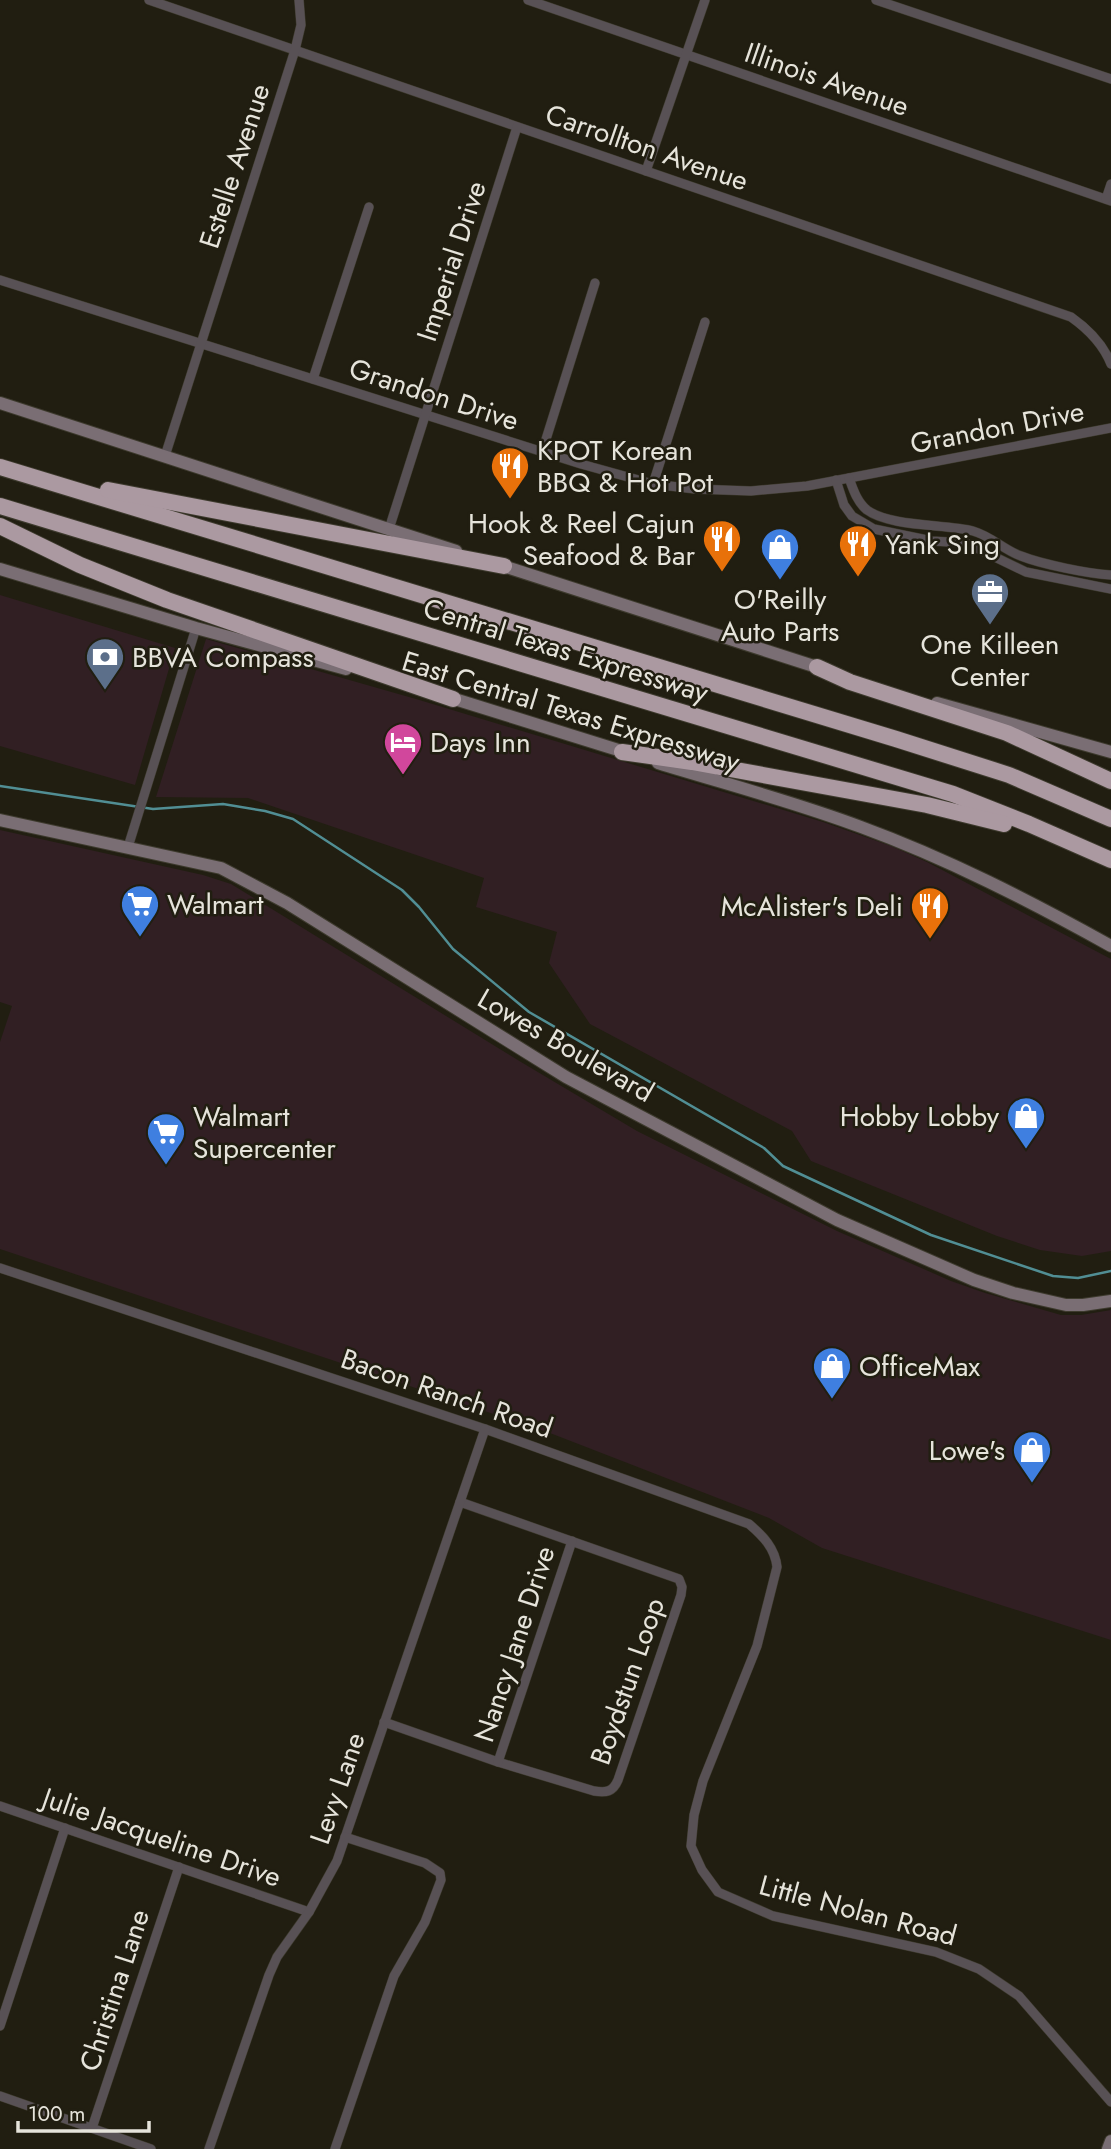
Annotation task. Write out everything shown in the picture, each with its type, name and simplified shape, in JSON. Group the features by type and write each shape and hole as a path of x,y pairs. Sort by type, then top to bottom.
{"highway":[{"name":"Central Texas Expressway","path":"0,467 930,749 1009,775 1111,819"},
{"path":"53,483 71,482 504,566"},
{"name":"Central Texas Expressway","path":"0,506 953,794 1109,859"},
{"path":"0,526 80,565 167,600 453,699"},
{"path":"817,667 850,682 1007,733 1111,781"},
{"path":"622,751 939,807 986,819 1109,859"}],"main road":[{"path":"0,403 879,687 1111,752"},
{"name":"East Central Texas Expressway","path":"0,569 196,628 453,699 816,810 932,855 1031,902 1111,946"},
{"name":"Lowes Boulevard","path":"0,820 195,861 241,877 566,1077 837,1220 974,1280 1013,1293 1066,1305 1111,1301"},
{"path":"1108,2149 1111,2141"}],"street":[{"name":"Carrollton Avenue","path":"149,0 1071,317 1093,336 1111,364"},
{"name":"Estelle Avenue","path":"165,456 295,50 301,25 299,0"},
{"name":"Illinois Avenue","path":"527,0 1109,200"},
{"path":"646,171 705,0"},
{"path":"876,0 1111,79"},
{"name":"Imperial Drive","path":"389,528 517,127"},
{"path":"1109,200 1111,184"},
{"path":"313,379 369,207"},
{"name":"Grandon Drive","path":"0,280 542,452 653,484 751,491 807,486 1111,428"},
{"path":"542,452 595,283"},
{"path":"653,484 705,322"},
{"path":"849,478 854,493 867,510 888,518 973,531 1020,556 1090,573 1111,575"},
{"path":"836,480 844,505 852,516 863,524 939,541 966,543 1009,565 1041,575 1111,589"},
{"path":"885,531 888,518"},
{"path":"939,541 940,528"},
{"path":"1041,561 1041,575"},
{"path":"1087,585 1090,573"},
{"path":"128,847 196,628"},
{"name":"Bacon Ranch Road","path":"0,1268 485,1429 749,1524 762,1535 776,1554 777,1567 757,1646"},
{"name":"Levy Lane","path":"209,2149 268,1975 277,1957 309,1913 337,1861 485,1429"},
{"name":"Boydstun Loop","path":"384,1722 498,1762 594,1791 604,1793 615,1787 681,1595 681,1583 673,1575 460,1502"},
{"name":"Nancy Jane Drive","path":"498,1762 572,1541"},
{"name":"Little Nolan Road","path":"757,1646 703,1781 694,1815 691,1846 702,1870 718,1892 773,1916 936,1952 979,1969 1019,1996 1111,2102"},
{"name":"Julie Jacqueline Drive","path":"0,1806 309,1913"},
{"path":"0,2026 65,1828"},
{"path":"335,2149 394,1976 425,1922 441,1880 435,1868 425,1863 345,1838"},
{"name":"Christina Lane","path":"92,2128 179,1867"},
{"path":"0,2096 151,2149"}],"shaded area":[{"path":"0,595 175,648 135,785 0,746"},
{"path":"206,639 416,699 823,822 891,846 927,862 1111,959 1111,1251 1082,1256 1040,1250 997,1236 811,1161 792,1131 590,1024 549,963 557,932 476,907 484,878 248,798 156,797"},
{"path":"0,830 203,875 231,884 637,1131 837,1231 951,1281 1061,1315 1111,1310 1111,1640 822,1548 769,1518 550,1433 0,1249 0,1042 12,1006 0,1002"}],"waterway":[{"path":"0,786 153,809 223,804 293,819 402,890 453,949 529,1012 764,1148 783,1166 931,1235 1053,1276 1078,1278 1111,1271"}],"place":[{"name":"KPOT Korean BBQ & Hot Pot","path":"510,500"},
{"name":"Hook & Reel Cajun Seafood & Bar","path":"722,573"},
{"name":"Yank Sing","path":"858,578"},
{"name":"O'Reilly Auto Parts","path":"780,581"},
{"name":"One Killeen Center","path":"990,626"},
{"name":"BBVA Compass","path":"105,691"},
{"name":"Days Inn","path":"403,776"},
{"name":"Walmart","path":"140,938"},
{"name":"McAlister's Deli","path":"930,940"},
{"name":"Hobby Lobby","path":"1026,1150"},
{"name":"Walmart Supercenter","path":"166,1166"},
{"name":"OfficeMax","path":"832,1400"},
{"name":"Lowe's","path":"1032,1484"}]}
